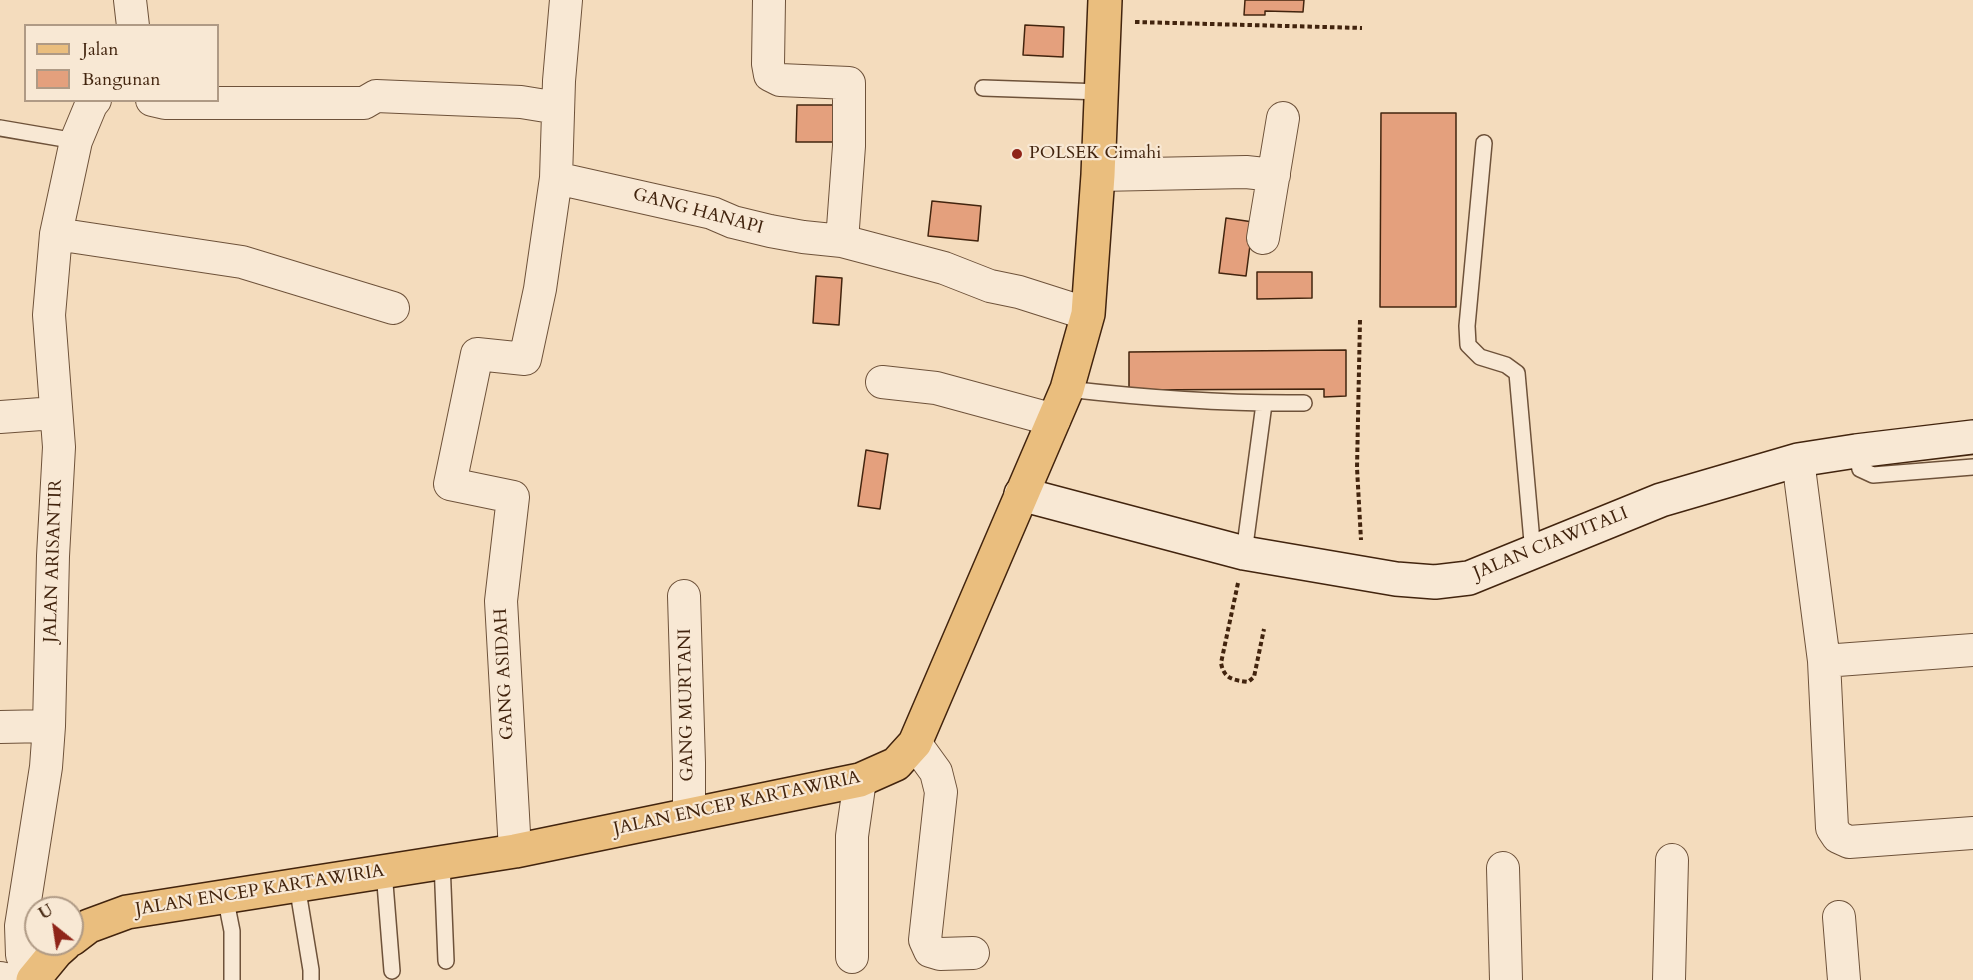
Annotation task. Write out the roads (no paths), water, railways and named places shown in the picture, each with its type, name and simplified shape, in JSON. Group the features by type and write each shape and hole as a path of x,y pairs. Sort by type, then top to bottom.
{"main road":[{"name":"JALAN ENCEP KARTAWIRIA","path":"84,930 127,912 515,851 861,780 896,764 915,742 1054,420 1067,388 1088,314 1098,175 1104,11"},
{"name":"JALAN CIAWITALI","path":"1021,494 1244,553 1375,576 1435,582 1469,578 1661,500 1798,460 1973,436"},
{"path":"26,979 52,956"}],"street":[{"path":"130,0 133,24"},
{"path":"556,178 558,108 566,0"},
{"path":"769,0 768,64 770,75 780,80 849,83 849,146 842,241"},
{"path":"161,102 364,103 376,96 521,102 558,108"},
{"name":"JALAN ARISANTIR","path":"26,979 21,926 46,767 49,726 52,556 59,447 49,315 56,234 76,141 93,102"},
{"path":"1263,238 1283,118"},
{"path":"1098,175 1246,172 1274,175"},
{"name":"GANG HANAPI","path":"556,178 712,213 733,222 770,231 842,241 944,267 990,286 1019,292 1088,314"},
{"name":"GANG ASIDAH","path":"515,851 501,601 513,497 450,484 477,354 525,359 540,289 556,178"},
{"path":"56,234 242,262 393,308"},
{"path":"882,382 936,388 1054,420"},
{"path":"0,417 55,413"},
{"path":"1798,460 1824,661 1832,828 1838,837 1849,842 1973,833"},
{"name":"GANG MURTANI","path":"684,596 689,815"},
{"path":"1824,661 1973,650"},
{"path":"0,727 49,726"},
{"path":"915,742 936,772 941,792 925,940 930,951 940,954 973,953"},
{"path":"852,957 852,836 861,780"},
{"path":"1669,980 1672,860"},
{"path":"1503,868 1506,980"},
{"path":"1839,917 1844,980"},
{"path":"0,978 26,979"}],"lane":[{"path":"983,88 1102,92"},
{"path":"0,128 76,141"},
{"path":"1484,143 1467,326 1468,345 1480,357 1506,365 1517,373 1533,553"},
{"path":"1067,388 1139,398 1264,404 1304,403"},
{"path":"1244,553 1264,404"},
{"path":"1856,451 1860,469 1873,475 1973,467"},
{"path":"442,862 446,961"},
{"path":"384,871 392,971"},
{"path":"297,885 311,980"},
{"path":"225,896 232,931 232,980"}],"place":[{"name":"POLSEK Cimahi","path":"1017,154"}]}
